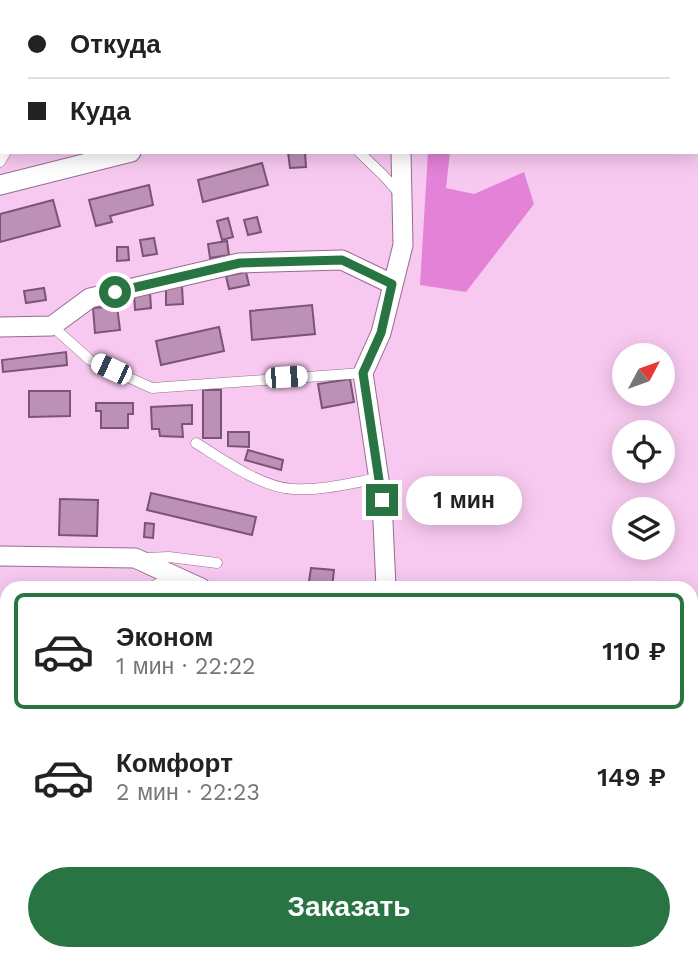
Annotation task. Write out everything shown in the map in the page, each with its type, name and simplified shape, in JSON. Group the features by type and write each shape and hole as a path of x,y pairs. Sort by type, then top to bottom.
{"street":[{"path":"0,185 76,159 115,154"},
{"path":"386,581 382,500 363,373 381,333 403,245 401,154"},
{"path":"0,327 52,327 90,298 240,263 342,260 392,284"},
{"path":"0,556 135,558 186,581"}],"lane":[{"path":"361,154 402,197"},
{"path":"52,327 90,360 152,388 363,373"},
{"path":"196,443 239,469 291,489 327,487 379,478"},
{"path":"135,558 169,557 217,562"},
{"path":"164,581 175,576"}],"shaded area":[{"path":"428,154 450,154 446,188 474,194 524,172 534,204 466,292 420,285"}],"building":[{"path":"288,154 305,154 306,167 290,168"},
{"path":"262,163 268,185 203,202 198,180"},
{"path":"149,185 153,205 110,216 112,222 96,226 89,200"},
{"path":"53,200 60,226 0,242 0,214"},
{"path":"257,217 261,232 248,235 244,220"},
{"path":"228,218 233,237 222,240 217,221"},
{"path":"154,238 157,254 143,256 140,240"},
{"path":"227,241 229,255 210,258 208,244"},
{"path":"117,247 128,247 129,260 117,261"},
{"path":"246,272 249,285 229,289 226,276"},
{"path":"166,286 182,286 183,304 166,305"},
{"path":"44,288 46,300 26,303 24,291"},
{"path":"150,293 151,308 135,310 134,294"},
{"path":"312,305 315,334 252,340 250,311"},
{"path":"117,306 120,330 95,333 93,308"},
{"path":"219,327 224,351 161,365 156,341"},
{"path":"66,352 67,365 3,372 2,360"},
{"path":"350,379 354,402 322,408 318,384"},
{"path":"203,390 221,390 221,438 203,438"},
{"path":"29,391 70,391 70,416 29,417"},
{"path":"96,403 133,403 133,414 128,414 128,428 101,428 101,411 96,411"},
{"path":"192,405 192,424 182,424 183,437 160,436 159,429 152,429 151,407"},
{"path":"228,432 249,432 249,447 228,446"},
{"path":"248,450 283,460 281,470 245,460"},
{"path":"151,493 256,517 252,535 147,510"},
{"path":"60,499 98,500 97,536 59,535"},
{"path":"145,523 154,524 153,538 144,537"},
{"path":"311,568 334,570 333,581 309,581"}],"route":[{"path":"115,292 240,263 342,260 392,284 381,333 363,373 382,500"}]}
